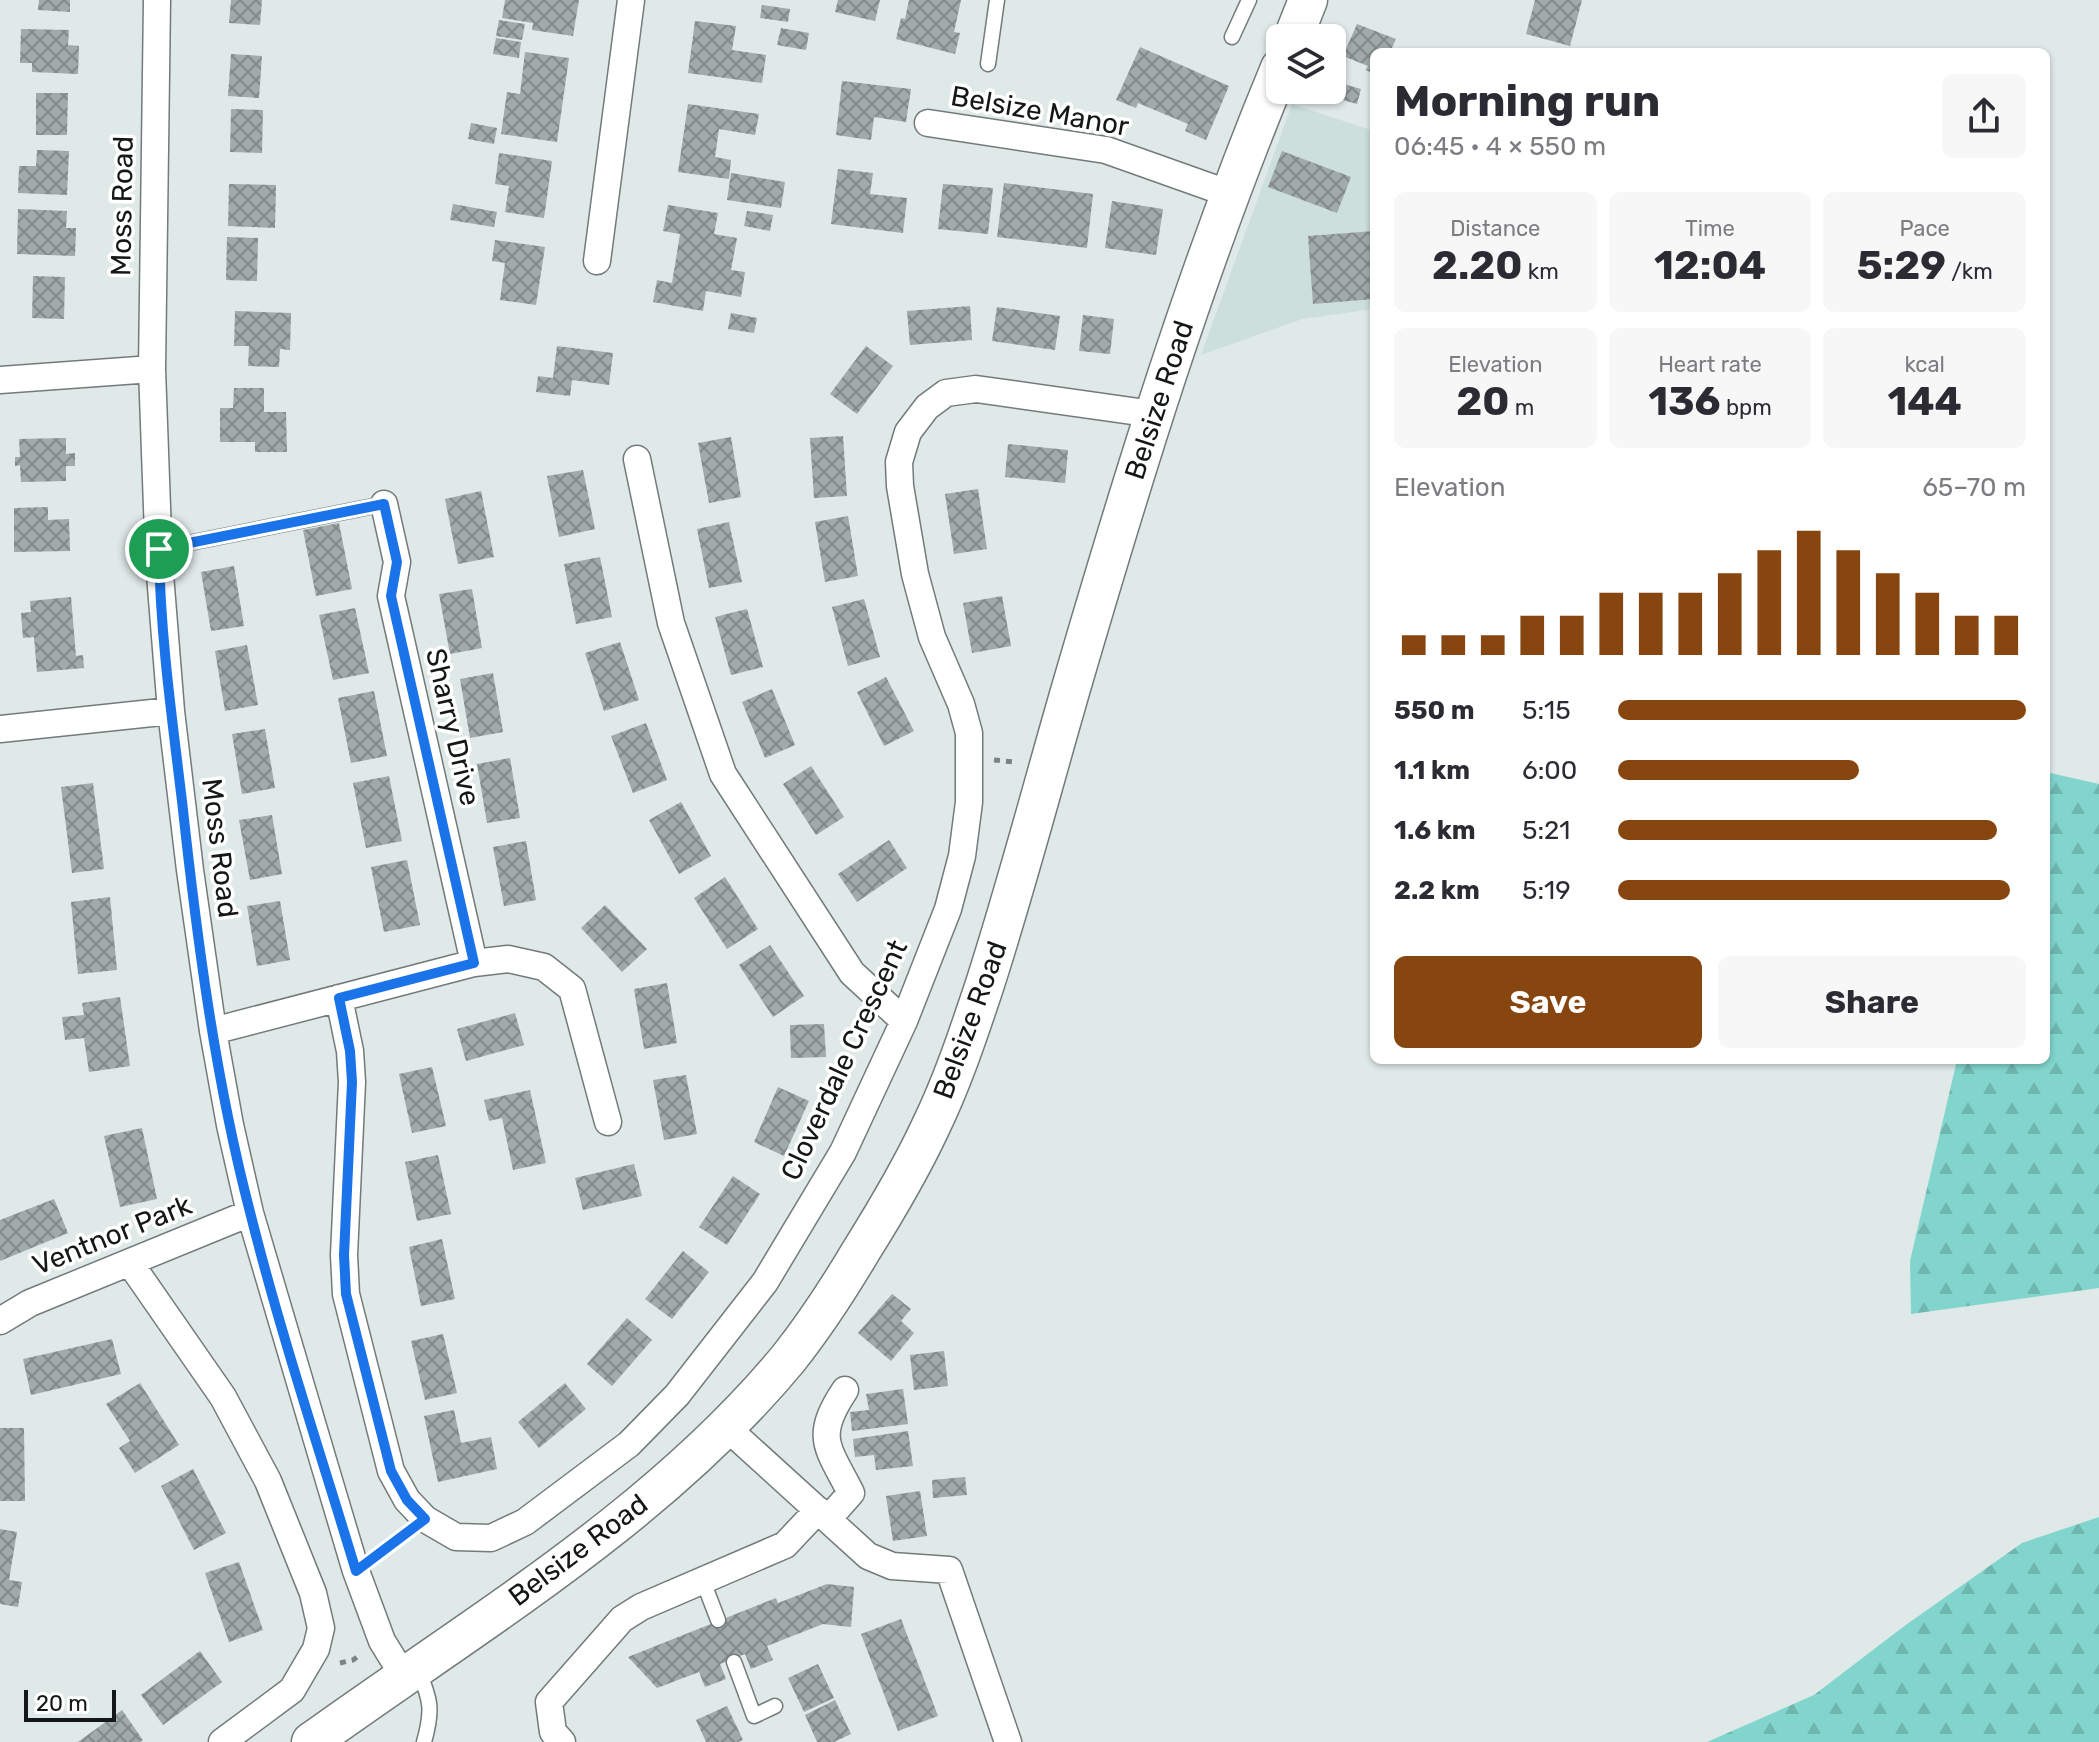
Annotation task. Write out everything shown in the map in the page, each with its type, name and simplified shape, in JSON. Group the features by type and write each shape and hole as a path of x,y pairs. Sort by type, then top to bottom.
{"street":[{"name":"Moss Road","path":"157,0 152,369 159,549 171,711 213,1031 250,1213 356,1571 382,1641 410,1670"},
{"path":"597,261 631,0"},
{"path":"1299,24 1308,0"},
{"name":"Belsize Road","path":"311,1742 410,1670 577,1557 726,1427 789,1357 836,1292 889,1207 932,1125 968,1035 1005,923 1048,765 1153,414 1230,194 1266,103"},
{"name":"Belsize Manor","path":"928,123 1106,150 1230,194"},
{"path":"0,380 152,369"},
{"name":"Cloverdale Crescent","path":"339,998 350,1051 352,1082 344,1255 346,1294 391,1471 407,1500 425,1519 456,1537 491,1538 525,1522 629,1444 677,1395 765,1282 843,1152 904,1021 948,909 962,856 969,802 969,733 961,704 932,637 915,574 900,486 899,462 908,432 927,407 946,393 976,389 1153,414"},
{"path":"637,459 671,623 723,774 852,973 904,1021"},
{"name":"Sharry Drive","path":"384,504 397,562 391,596 474,963"},
{"path":"0,729 171,711"},
{"path":"213,1031 474,963 508,959 544,967 572,989 608,1122"},
{"name":"Ventnor Park","path":"0,1321 30,1303 250,1213"},
{"path":"130,1263 223,1397 268,1481 313,1593 321,1628 307,1669 292,1690 222,1742"},
{"path":"562,1742 553,1732 549,1702 622,1619 641,1607 785,1545 851,1493 824,1440 831,1410 845,1390"},
{"path":"726,1427 868,1556 892,1566 949,1570 1008,1742"}],"lane":[{"path":"988,64 997,0"},
{"path":"1232,37 1249,0"},
{"path":"159,549 384,504"},
{"path":"703,1581 718,1620"},
{"path":"734,1662 754,1716 775,1706"},
{"path":"410,1670 431,1700 431,1720 424,1742"}],"path":[{"path":"969,757 1048,765"},
{"path":"356,1571 425,1519"},
{"path":"307,1669 353,1660 382,1641"}],"shaded area":[{"path":"1292,104 1370,130 1370,310 1302,319 1201,355"}],"green space":[{"path":"2050,773 2099,784 2099,1288 1911,1314 1910,1261 1956,1064 2050,1064"},
{"path":"2099,1517 2099,1742 1707,1742 1814,1695 2022,1543"}],"building":[{"path":"39,0 70,0 70,12 38,10"},
{"path":"231,0 262,0 260,25 229,23"},
{"path":"505,0 579,0 573,36 532,30 533,23 502,18"},
{"path":"838,0 880,0 875,21 835,12"},
{"path":"909,0 961,0 954,32 960,33 955,54 896,39"},
{"path":"1535,0 1582,0 1570,46 1526,34"},
{"path":"762,5 790,9 788,22 760,18"},
{"path":"499,20 525,24 522,40 496,36"},
{"path":"695,21 736,26 732,50 766,55 762,83 688,73"},
{"path":"1357,24 1396,39 1392,48 1370,48 1370,72 1366,70 1368,66 1346,57 1346,49"},
{"path":"781,28 809,33 806,50 777,45"},
{"path":"21,29 69,30 68,45 79,46 78,74 32,72 32,63 20,63"},
{"path":"496,38 521,42 519,58 493,54"},
{"path":"1140,47 1229,86 1206,140 1185,131 1188,124 1138,103 1136,108 1116,100"},
{"path":"525,52 569,58 557,142 501,134 507,92 520,94"},
{"path":"231,54 262,56 259,98 228,96"},
{"path":"842,81 911,89 906,122 874,117 871,140 836,135"},
{"path":"1346,85 1361,89 1357,104 1346,101"},
{"path":"36,93 68,93 67,135 36,135"},
{"path":"688,104 759,114 755,135 719,129 715,157 731,160 729,179 678,172"},
{"path":"231,109 263,110 262,153 230,152"},
{"path":"471,123 497,128 494,144 468,139"},
{"path":"37,150 69,151 67,195 18,193 19,166 36,166"},
{"path":"1282,151 1351,177 1337,213 1268,187"},
{"path":"499,153 552,161 544,218 505,212 509,186 495,184"},
{"path":"838,169 873,173 870,194 907,198 903,233 831,224"},
{"path":"731,173 785,182 781,208 727,200"},
{"path":"1004,183 1093,194 1087,248 997,237"},
{"path":"229,184 276,185 275,228 228,226"},
{"path":"943,184 993,188 988,234 938,229"},
{"path":"1112,201 1163,209 1156,255 1105,248"},
{"path":"453,204 497,212 494,227 450,220"},
{"path":"668,205 718,213 714,234 737,238 731,270 745,272 741,297 706,291 703,311 653,302 657,280 672,283 680,234 663,231"},
{"path":"18,209 67,211 66,228 76,228 75,256 17,254"},
{"path":"747,211 773,215 770,231 744,226"},
{"path":"1370,231 1370,299 1313,304 1308,236"},
{"path":"227,237 258,238 257,281 226,280"},
{"path":"495,240 545,247 536,305 500,300 505,263 492,261"},
{"path":"33,276 65,277 64,319 32,318"},
{"path":"970,306 972,340 910,345 907,311"},
{"path":"997,307 1060,316 1055,350 992,341"},
{"path":"235,311 291,313 290,350 280,349 279,367 248,366 249,346 234,346"},
{"path":"731,313 757,318 754,333 728,329"},
{"path":"1083,315 1114,319 1110,354 1079,351"},
{"path":"557,346 613,353 609,385 572,380 570,396 536,392 538,376 553,378"},
{"path":"866,346 893,366 857,414 830,394"},
{"path":"234,388 264,388 264,412 286,412 287,452 255,452 255,442 220,442 220,408 233,408"},
{"path":"843,436 847,496 814,498 810,438"},
{"path":"731,437 741,497 709,503 698,443"},
{"path":"66,438 66,454 75,453 75,466 66,466 66,481 21,482 20,465 15,466 15,457 20,457 19,439"},
{"path":"1008,444 1068,450 1065,483 1005,477"},
{"path":"583,470 595,529 559,537 547,476"},
{"path":"978,489 987,549 954,554 945,494"},
{"path":"481,491 494,557 458,564 445,499"},
{"path":"48,507 48,520 69,519 70,551 14,552 14,508"},
{"path":"848,516 858,576 825,582 815,522"},
{"path":"729,522 742,582 709,588 697,529"},
{"path":"339,523 352,589 316,596 303,530"},
{"path":"600,557 612,617 576,624 564,564"},
{"path":"234,566 244,626 211,631 201,572"},
{"path":"472,589 482,648 450,654 439,594"},
{"path":"1002,596 1011,646 972,653 963,603"},
{"path":"71,597 76,656 83,655 84,668 37,672 34,637 23,638 21,613 31,612 30,601"},
{"path":"864,599 880,657 848,666 832,607"},
{"path":"355,608 369,673 333,680 319,615"},
{"path":"747,609 763,667 731,675 715,617"},
{"path":"620,642 639,700 604,711 585,653"},
{"path":"247,645 258,705 225,711 215,651"},
{"path":"493,673 503,732 470,738 460,679"},
{"path":"886,677 914,731 884,746 857,692"},
{"path":"772,689 795,745 765,758 742,702"},
{"path":"374,691 387,756 351,763 338,698"},
{"path":"646,723 667,780 633,793 611,736"},
{"path":"265,729 275,788 242,794 232,734"},
{"path":"510,758 520,818 487,823 477,764"},
{"path":"811,766 844,817 816,835 783,784"},
{"path":"389,776 402,841 366,848 353,783"},
{"path":"93,783 104,869 72,873 61,787"},
{"path":"681,802 711,856 679,874 649,820"},
{"path":"272,815 282,874 250,880 239,820"},
{"path":"889,840 907,868 857,902 838,874"},
{"path":"526,841 536,900 504,906 493,847"},
{"path":"407,860 420,925 384,932 371,867"},
{"path":"725,877 758,929 727,949 694,898"},
{"path":"110,897 117,970 78,974 71,902"},
{"path":"280,901 290,960 257,966 247,906"},
{"path":"605,905 647,949 622,972 581,928"},
{"path":"770,945 804,996 773,1017 739,965"},
{"path":"667,983 677,1043 644,1049 634,989"},
{"path":"120,997 130,1066 89,1072 84,1038 65,1040 62,1017 84,1015 82,1003"},
{"path":"515,1013 524,1045 466,1061 457,1029"},
{"path":"824,1024 826,1057 791,1058 790,1025"},
{"path":"432,1067 446,1126 412,1133 399,1074"},
{"path":"686,1075 697,1134 664,1140 653,1080"},
{"path":"778,1087 809,1101 784,1156 754,1142"},
{"path":"530,1090 546,1163 513,1170 502,1118 489,1121 484,1100"},
{"path":"142,1128 157,1199 120,1207 104,1136"},
{"path":"438,1155 451,1214 417,1221 405,1162"},
{"path":"634,1164 642,1196 583,1210 575,1178"},
{"path":"733,1176 760,1194 727,1245 699,1227"},
{"path":"54,1199 68,1233 0,1261 0,1220"},
{"path":"442,1239 455,1299 421,1306 409,1247"},
{"path":"683,1251 709,1272 672,1319 645,1299"},
{"path":"892,1294 911,1309 901,1321 914,1333 891,1361 858,1333"},
{"path":"627,1318 652,1340 612,1386 587,1364"},
{"path":"443,1334 457,1393 425,1400 411,1341"},
{"path":"112,1339 121,1374 31,1395 23,1359"},
{"path":"944,1351 948,1386 914,1390 910,1355"},
{"path":"140,1383 179,1445 135,1473 119,1448 130,1441 106,1404"},
{"path":"565,1383 586,1409 539,1448 518,1422"},
{"path":"903,1389 908,1424 852,1431 850,1412 869,1410 866,1394"},
{"path":"454,1410 461,1443 491,1437 497,1469 438,1482 424,1416"},
{"path":"0,1428 24,1428 25,1501 0,1501"},
{"path":"908,1431 913,1466 876,1470 874,1455 855,1457 853,1439"},
{"path":"193,1469 226,1533 194,1550 161,1486"},
{"path":"965,1477 967,1495 933,1498 932,1480"},
{"path":"920,1491 927,1536 893,1541 886,1496"},
{"path":"0,1529 17,1532 9,1580 22,1582 18,1607 0,1604"},
{"path":"239,1562 263,1630 229,1642 205,1573"},
{"path":"827,1584 854,1587 851,1627 823,1624 767,1646 773,1660 751,1669 745,1654 720,1664 726,1679 705,1687 699,1672 657,1688 628,1657 776,1598 778,1603"},
{"path":"901,1619 938,1716 898,1731 861,1634"},
{"path":"200,1651 222,1682 163,1725 141,1695"},
{"path":"818,1664 834,1698 804,1712 788,1678"},
{"path":"835,1700 851,1734 834,1742 817,1742 805,1715"},
{"path":"727,1706 743,1740 706,1742 696,1720"},
{"path":"122,1710 143,1740 78,1742"}],"route":[{"path":"384,504 397,562 391,596 474,963 339,998 350,1051 352,1082 344,1255 346,1294 391,1471 407,1500 425,1519 356,1571 250,1213 230,1125 190,870 171,711 159,549 384,504"}]}
